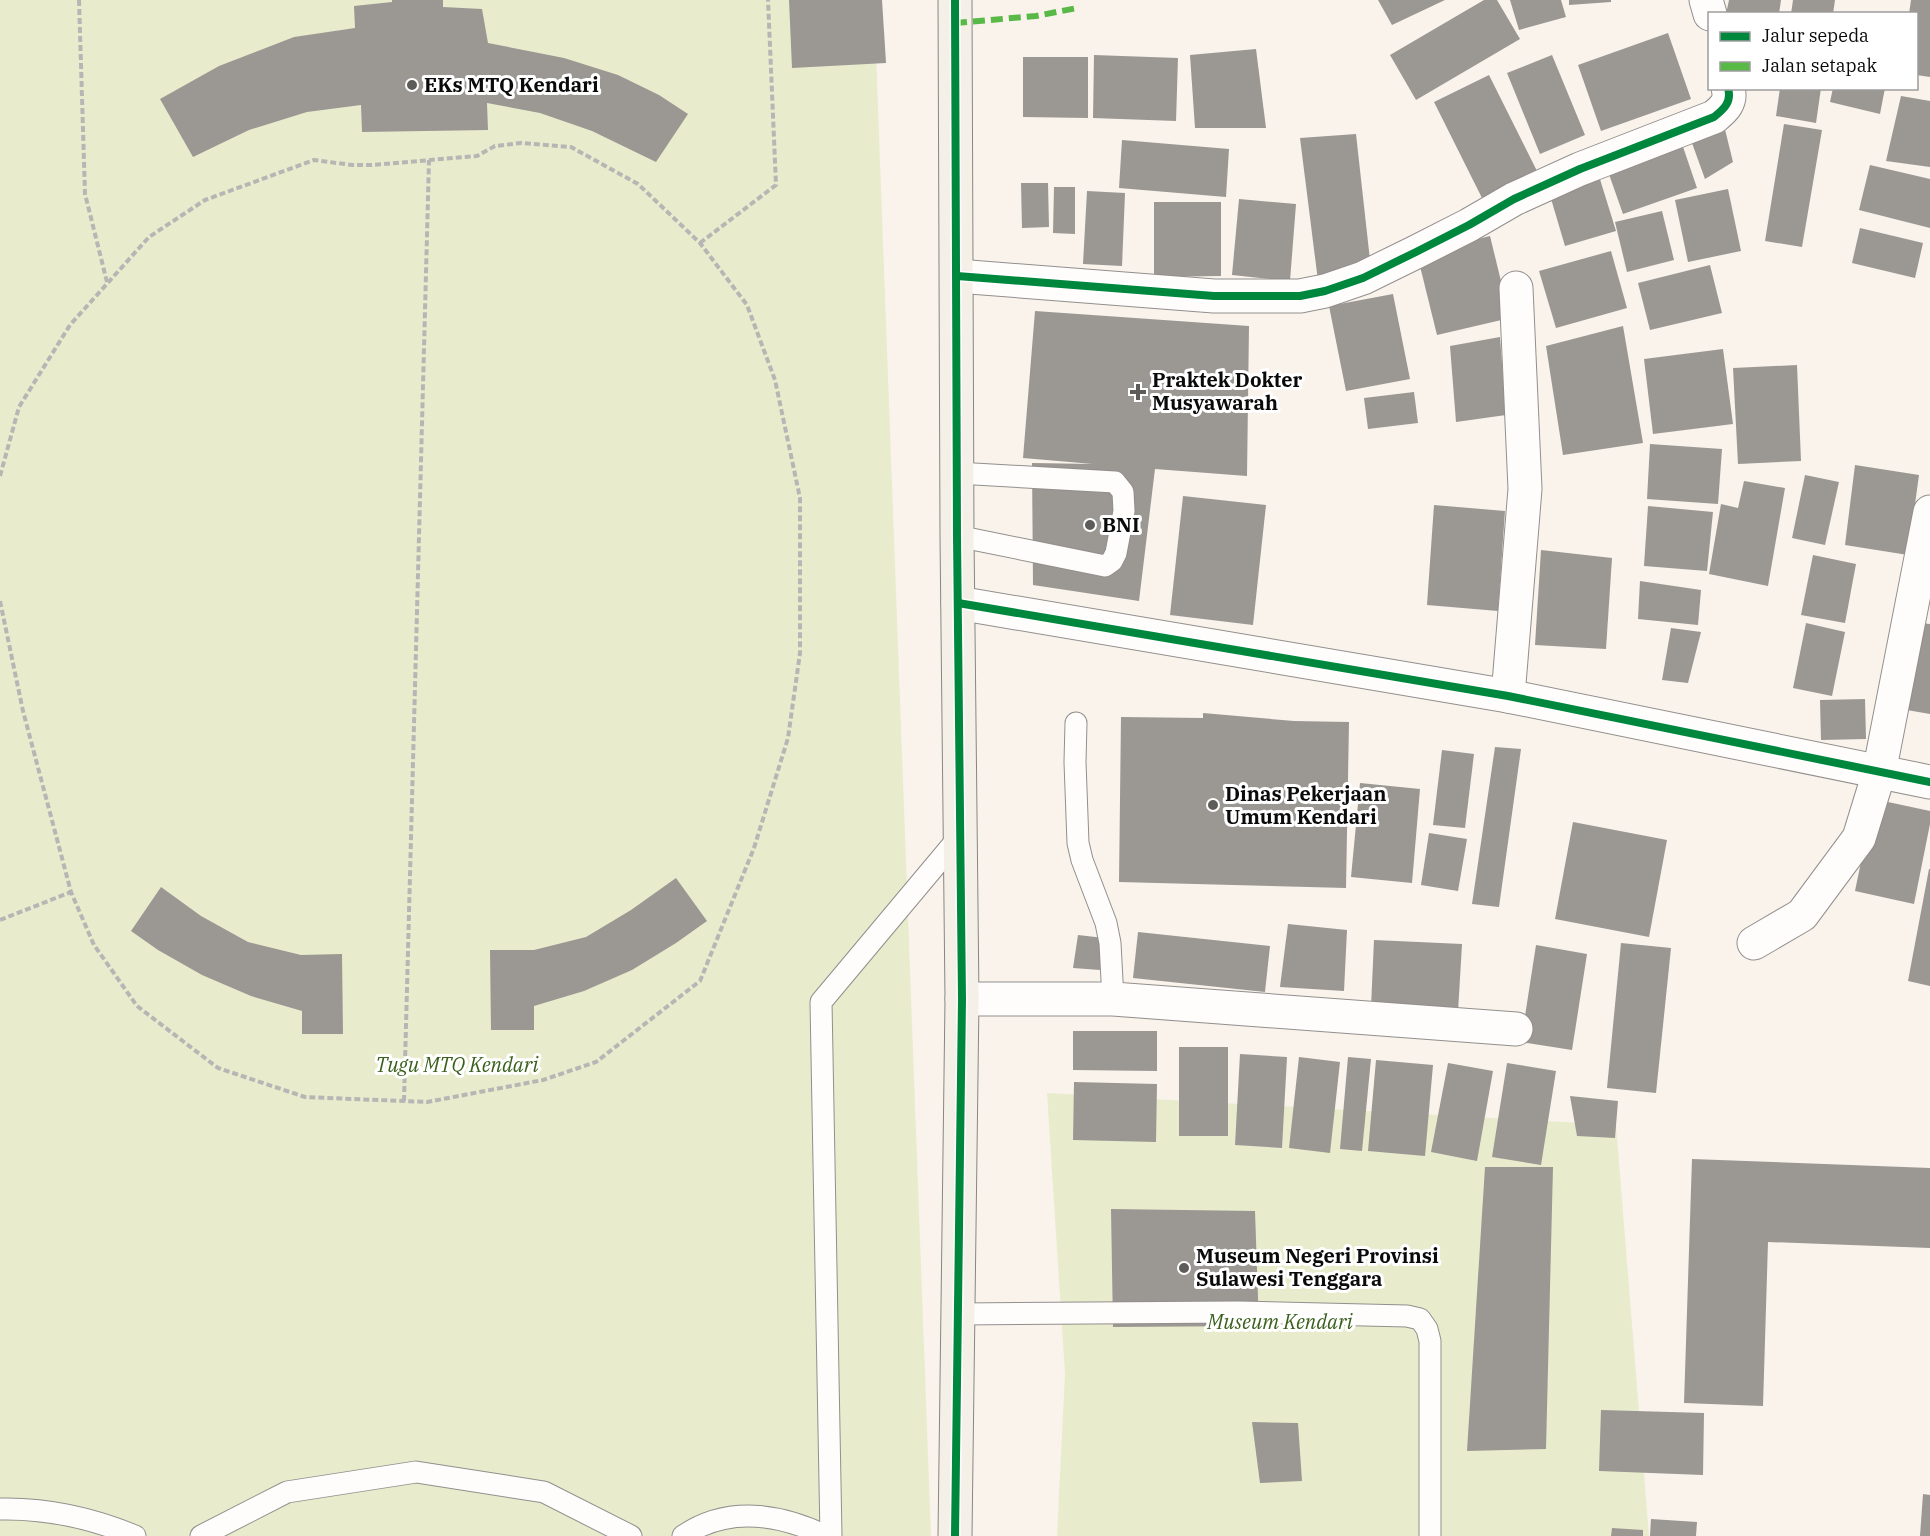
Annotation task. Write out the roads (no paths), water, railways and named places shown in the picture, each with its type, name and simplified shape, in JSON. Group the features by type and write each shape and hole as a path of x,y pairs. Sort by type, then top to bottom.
{"street":[{"path":"955,1536 962,999 957,536 956,0"},
{"path":"957,276 1214,296 1300,296 1325,291 1363,278 1469,225 1514,199 1580,169 1714,117 1726,108 1730,94 1729,90"},
{"path":"1508,696 1525,489 1516,288"},
{"path":"1754,943 1802,915 1859,838 1879,772 1930,512"},
{"path":"958,603 1508,696 1930,782"},
{"path":"962,999 1113,999 1516,1029"}],"lane":[{"path":"957,473 1115,483 1123,492 1124,511 1116,553 1112,561 1105,566 957,536"},
{"path":"1076,723 1078,843 1082,860 1106,923 1110,943 1113,999"},
{"path":"831,1536 821,1002 960,836"},
{"path":"959,1314 1238,1312 1407,1316 1420,1319 1427,1329 1430,1341 1430,1536"},
{"path":"201,1536 287,1492 416,1472 544,1492 631,1536"},
{"path":"0,1509 28,1508 69,1516 107,1524 135,1536"},
{"path":"683,1536 715,1521 745,1515 801,1524 826,1536"}],"place":[{"name":"EKs MTQ Kendari","path":"412,85"},
{"name":"Praktek Dokter Musyawarah","path":"1138,392"},
{"name":"BNI","path":"1090,525"},
{"name":"Dinas Pekerjaan Umum Kendari","path":"1213,805"},
{"name":"Museum Negeri Provinsi Sulawesi Tenggara","path":"1184,1268"}],"park label":[{"name":"Tugu MTQ Kendari","path":"457,1065"},
{"name":"Museum Kendari","path":"1280,1322"}]}
